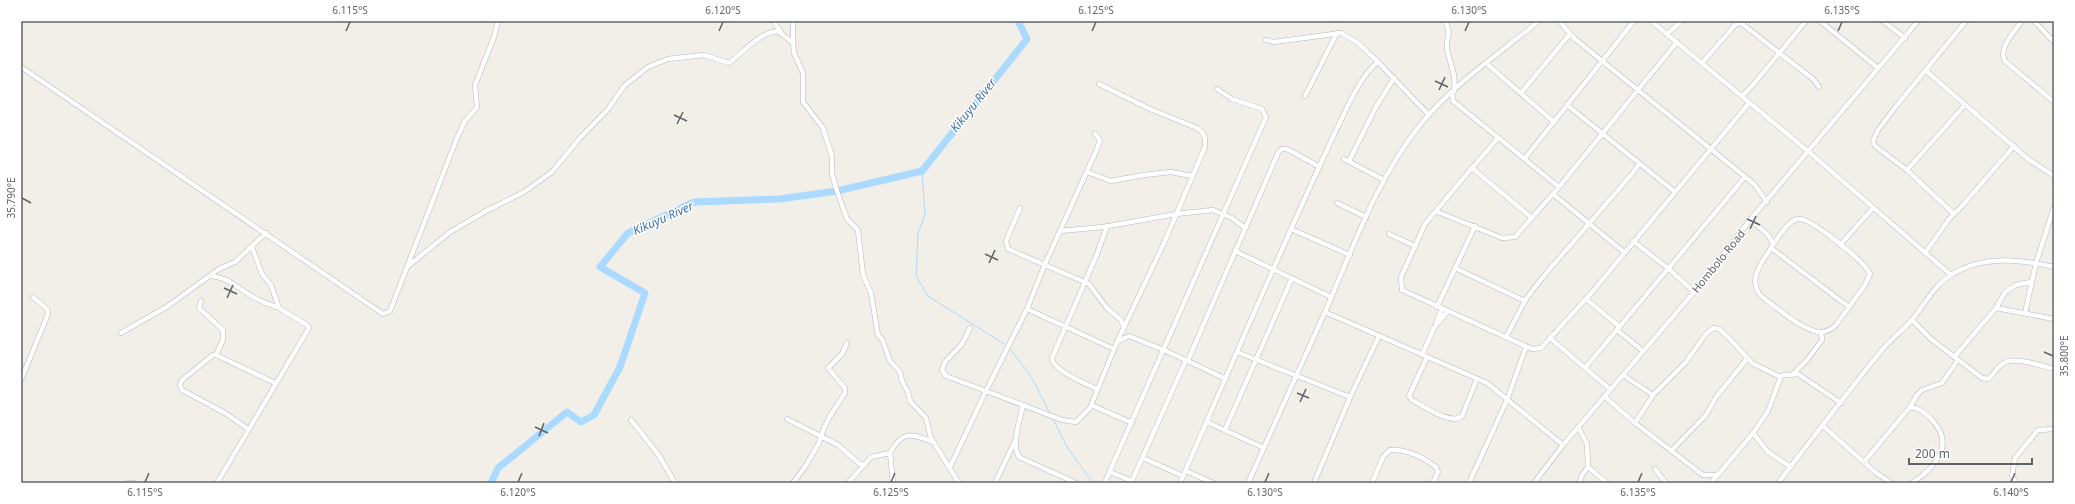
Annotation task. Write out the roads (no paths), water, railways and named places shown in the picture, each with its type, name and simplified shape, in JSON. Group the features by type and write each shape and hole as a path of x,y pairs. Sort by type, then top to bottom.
{"street":[{"path":"21,67 383,314 390,311 457,138 469,115 477,107 475,85 494,37 498,21"},
{"path":"773,21 781,32 793,43"},
{"path":"793,21 794,53 803,73 803,102 823,128 832,156 832,174 836,191 847,219 858,230 863,275 871,293 878,335 882,339 890,360 900,372 910,401 926,418 933,442 959,483"},
{"path":"1445,21 1450,34 1446,47 1454,74 1453,101 1560,187"},
{"path":"1248,483 1366,217 1384,180 1405,146 1429,115 1453,92 1539,21"},
{"path":"1559,21 1570,34 1602,62 1710,148 1744,178 1754,184 1767,202"},
{"path":"1524,158 1634,21"},
{"path":"1651,21 1742,96 1748,103 1809,152 1950,275"},
{"path":"1667,34 1682,21"},
{"path":"1742,96 1806,21"},
{"path":"1820,21 1878,68"},
{"path":"1884,21 1905,38"},
{"name":"Hombolo Road","path":"1534,483 1578,427 1694,292 1750,220 1767,202 1918,21"},
{"path":"1953,213 1907,170 1875,146 1873,141 1878,130 1966,21"},
{"path":"2022,21 2004,50 2003,57 2006,62 2052,101 2054,94"},
{"path":"2034,21 2054,42"},
{"path":"1702,63 1736,24 1744,24 1813,79 1819,87"},
{"path":"407,267 450,232 486,211 524,192 552,172 579,138 609,108 624,86 648,67 668,59 704,55 728,63 751,44 773,32 781,32"},
{"path":"1266,40 1274,42 1337,33 1343,34 1358,43 1429,115"},
{"path":"1305,96 1337,33"},
{"path":"1521,93 1570,34"},
{"path":"1438,212 1506,238 1515,237 1560,187 1677,42"},
{"path":"1180,483 1318,166 1352,98 1366,74 1378,62"},
{"path":"1487,64 1554,122"},
{"path":"1925,70 1964,106 2028,159 2054,176"},
{"path":"1384,180 1347,160 1394,78"},
{"path":"970,328 962,344 945,362 942,370 946,376 1062,420 1076,422 1085,415 1205,147 1203,133 1197,128 1150,109 1099,84"},
{"path":"1105,482 1266,117 1262,109 1232,99 1217,89"},
{"path":"1498,138 1472,168 1438,212 1425,224 1401,277 1402,290 1526,347 1532,349 1541,348 1551,339 1586,299 1748,103"},
{"path":"1567,105 1675,192"},
{"path":"1907,170 1964,106"},
{"path":"950,467 1027,308 1044,264 1087,172 1100,140 1095,134"},
{"path":"1925,253 1953,213 1962,206 2014,146"},
{"path":"1110,472 1132,482 1186,360 1189,358 1278,153 1282,149 1287,149 1318,166"},
{"path":"1506,337 1525,301 1566,248 1590,223 1639,164"},
{"path":"1472,168 1532,218"},
{"path":"1087,172 1111,180 1171,172 1192,176"},
{"path":"1585,368 1670,269 1744,178"},
{"path":"1553,194 1624,252"},
{"path":"1337,203 1366,217"},
{"path":"1020,208 1006,241 1008,249 1084,282 1094,288 1107,308 1121,320 1124,327"},
{"path":"1840,245 1873,208"},
{"path":"2025,313 2036,263 2054,208"},
{"path":"1060,231 1107,226 1176,214 1212,210 1224,214 1245,228"},
{"path":"1798,219 1809,222 1864,264 1870,274 1865,285 1836,325 1824,332 1821,332 1800,324 1768,301 1756,290 1754,279 1756,273 1772,246 1789,225 1798,219"},
{"path":"1750,220 1771,238 1772,246 1849,307"},
{"path":"1097,389 1060,370 1052,362 1054,352 1097,254 1107,226"},
{"path":"1474,226 1439,308 1434,328 1409,396 1412,400 1441,416 1455,419 1462,416 1477,379"},
{"path":"1291,229 1350,255"},
{"path":"121,333 168,306 209,276 235,262 266,233"},
{"path":"1389,234 1415,246"},
{"path":"1633,241 1670,269 1694,292"},
{"path":"252,247 262,274 271,285 279,308"},
{"path":"1235,251 1331,297"},
{"path":"1778,483 1842,403 1881,351 1912,320 1935,289 1950,275 1984,262 1998,259 2036,263 2054,267"},
{"path":"1455,268 1525,301"},
{"path":"209,276 217,276 227,280 256,299 279,308 307,325 309,328 217,483"},
{"path":"1225,430 1292,278"},
{"path":"1864,462 1910,407 1922,390 1942,383 1957,358 1996,308 2005,292 2016,285 2031,282"},
{"path":"21,380 48,314 47,309 33,297"},
{"path":"1586,299 1643,351"},
{"path":"201,301 199,308 223,330 223,340 216,355"},
{"path":"1027,308 1114,349"},
{"path":"1996,308 2054,319"},
{"path":"1325,312 1489,384 1563,445"},
{"path":"1434,328 1447,312"},
{"path":"1912,320 1931,339 1957,358 1979,377 1988,379 2000,366 2008,361 2034,364 2054,369"},
{"path":"1635,423 1654,395 1686,362 1705,336 1713,328 1719,329 1726,335 1747,359 1768,371 1781,376 1798,374 1815,387 1842,403"},
{"path":"1792,374 1807,360 1822,340 1821,332"},
{"path":"1117,342 1129,336 1164,350 1226,379"},
{"path":"1314,483 1350,397 1379,336"},
{"path":"1551,339 1610,389"},
{"path":"793,483 805,467 822,436 830,416 845,393 845,388 828,368 842,354 847,343"},
{"path":"1469,483 1507,400 1526,347"},
{"path":"1237,352 1296,374 1350,397"},
{"path":"248,429 225,413 182,390 180,385 182,380 213,355 216,355 275,383"},
{"path":"1672,450 1706,415 1716,397 1747,359"},
{"path":"1623,375 1654,395"},
{"path":"1711,483 1753,433 1768,411 1781,376"},
{"path":"1604,396 1635,423 1703,475 1717,475"},
{"path":"1091,404 1132,423"},
{"path":"1023,405 1017,436 1016,452 1019,457 1076,483"},
{"path":"1910,407 1921,410 1928,416 1939,428 1943,438 1941,450 1937,458 1926,472 1912,483"},
{"path":"787,419 838,445 860,464 865,465"},
{"path":"631,420 658,454 675,483"},
{"path":"1207,422 1264,448"},
{"path":"1823,426 1864,462 1891,483"},
{"path":"1578,427 1587,444 1588,467 1582,475 1579,483"},
{"path":"2010,483 2015,458 2033,434 2038,430 2054,430"},
{"path":"1753,433 1768,452 1791,466"},
{"path":"893,483 890,452 899,439 907,434 911,434 933,442"},
{"path":"995,483 1017,436"},
{"path":"1372,483 1383,457 1390,450 1400,450 1412,453 1436,468 1438,472 1433,483"},
{"path":"848,483 875,455 890,452"},
{"path":"1143,458 1183,476"},
{"path":"1588,467 1607,483"},
{"path":"1655,470 1666,483"},
{"path":"1186,471 1213,483"},
{"path":"2012,476 2016,483"},
{"path":"128,483 134,483"}],"waterway":[{"name":"Kikuyu River","path":"491,483 498,468 567,412 581,422 594,415 620,367 645,293 600,267 628,233 694,202 779,199 837,191 922,171 1027,39 1018,21"},
{"path":"922,171 925,215 918,233 916,276 928,296 1004,344"},
{"path":"1011,350 1032,378 1049,412"},
{"path":"1053,419 1067,447 1093,483"}]}
